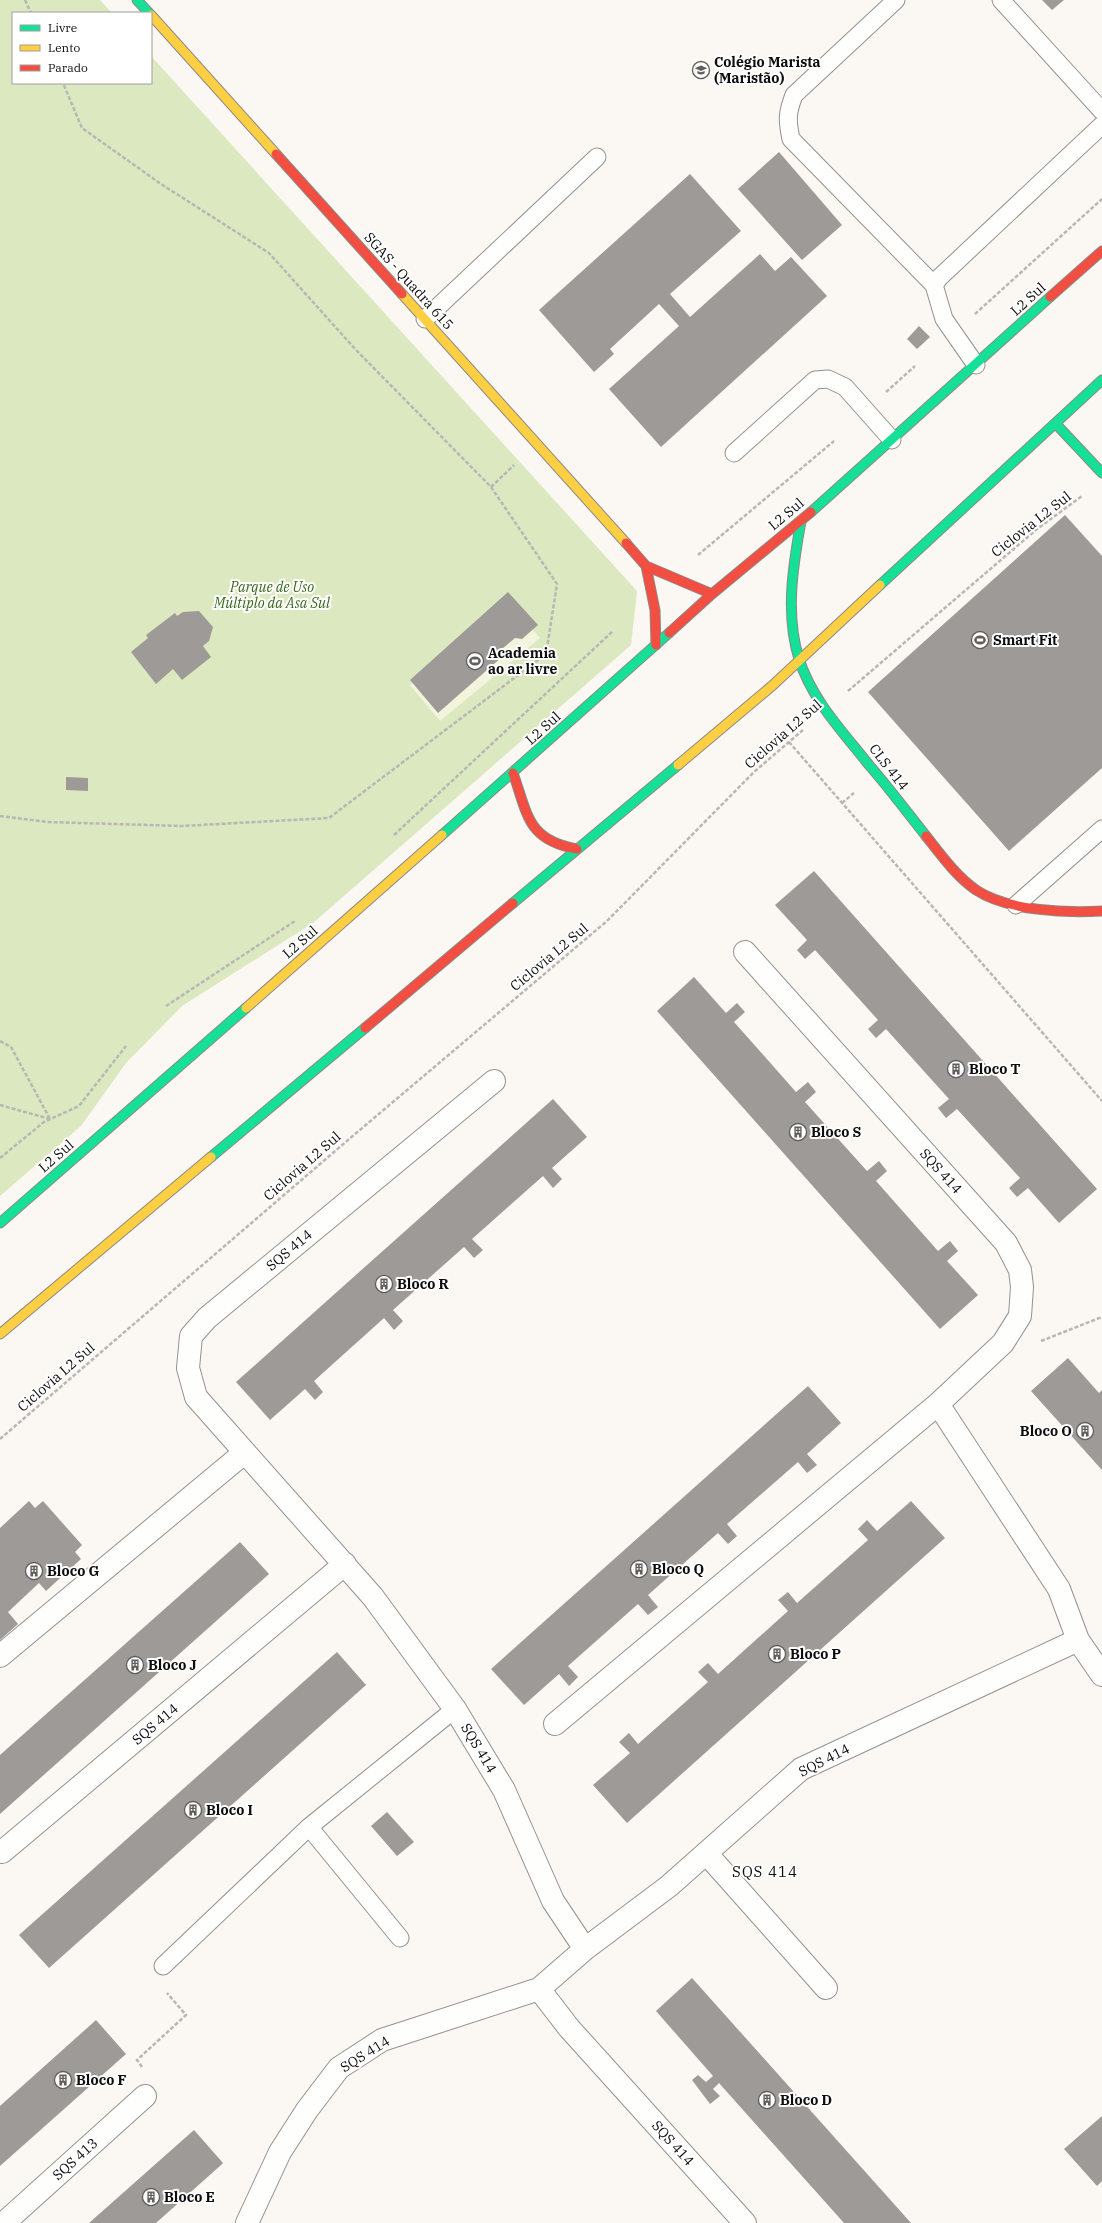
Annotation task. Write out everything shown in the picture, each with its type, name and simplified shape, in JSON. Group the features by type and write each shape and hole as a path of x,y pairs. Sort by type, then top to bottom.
{"main road":[{"name":"SGAS - Quadra 615","path":"138,0 148,12"},
{"name":"SGAS - Quadra 615","path":"152,16 646,566 712,594"},
{"name":"L2 Sul","path":"0,1223 513,774 712,594 801,521 1102,252"},
{"path":"0,1334 773,684 1102,380"},
{"path":"1056,424 1102,473"},
{"name":"CLS 414","path":"801,521 794,559 791,593 792,622 799,660 806,678 826,709 904,810 961,877 984,895 1016,905 1090,912 1102,911"},
{"path":"646,566 655,610 656,645"},
{"path":"513,774 526,811 534,825 546,840 560,846 577,849"},
{"path":"1090,912 1102,902"}],"street":[{"name":"SQS 414","path":"555,1724 938,1404 1003,1343 1020,1316 1022,1287 1020,1270 1006,1243 745,952"},
{"name":"SQS 414","path":"494,1081 207,1318 191,1336 188,1368 196,1397 244,1453 374,1597 455,1709 504,1790 553,1901 585,1949"},
{"path":"938,1404 1059,1589 1078,1640 1102,1675"},
{"path":"0,1656 244,1453"},
{"name":"SQS 414","path":"2,1852 345,1564"},
{"name":"SQS 414","path":"247,2223 280,2152 307,2110 339,2068 382,2040 539,1989 585,1949 669,1886 801,1769 1078,1640"},
{"path":"706,1853 826,1988"},
{"name":"SQS 414","path":"539,1989 569,2028 745,2223"},
{"name":"SQS 413","path":"4,2223 146,2096"}],"lane":[{"path":"896,0 794,95 787,112 791,139 934,285 944,319 976,365"},
{"path":"1001,0 1102,111"},
{"path":"934,285 940,277 1102,125"},
{"path":"425,319 597,156"},
{"path":"734,454 815,380 828,378 844,386 892,440"},
{"path":"1016,905 1102,829"},
{"path":"163,1966 309,1827 455,1709"},
{"path":"309,1827 400,1938"}],"path":[{"path":"25,0 31,12"},
{"path":"0,816 47,822 182,826 329,818 546,654 557,584 491,486 356,350 269,253 161,184 82,128 63,84"},
{"path":"972,317 1102,199"},
{"path":"883,395 915,366"},
{"path":"692,560 834,441"},
{"name":"Ciclovia L2 Sul","path":"0,1439 336,1150 607,921 754,772 1037,529 1085,494"},
{"path":"393,835 613,631"},
{"path":"789,742 1102,1101"},
{"path":"166,1006 299,919"},
{"path":"0,1041 11,1047 50,1119"},
{"path":"0,1158 44,1122 79,1106 126,1046"},
{"path":"0,1105 50,1119"},
{"path":"1003,1343 1040,1342 1102,1317"},
{"path":"146,2096 156,2084 137,2060 186,2015 166,1993 175,1984 163,1966"}],"green space":[{"name":"Parque de Uso Múltiplo da Asa Sul","path":"0,0 100,0 111,12 12,12 12,84 152,84 152,57 637,591 631,645 313,923 182,1006 126,1063 81,1126 0,1196"},
{"name":"Academia ao ar livre","path":"510,604 540,638 440,721 410,685"}],"building":[{"path":"1042,0 1064,0 1052,10"},
{"path":"779,152 842,225 802,260 738,189"},
{"path":"690,174 741,231 670,294 690,317 760,254 775,271 791,257 827,296 661,447 609,389 679,326 659,304 610,349 614,354 594,372 539,310"},
{"path":"919,326 930,337 917,349 907,339"},
{"path":"1065,515 1102,556 1102,768 1009,851 868,692"},
{"name":"Academia ao ar livre","path":"508,592 538,625 522,639 515,638 502,649 503,656 438,713 410,680"},
{"path":"199,611 213,627 209,641 203,646 211,657 182,680 173,669 156,684 131,652 148,638 146,635 175,613 177,616 183,612"},
{"path":"66,777 88,778 88,791 66,790"},
{"name":"Bloco T","path":"814,871 1097,1189 1059,1223 1028,1188 1017,1197 1009,1188 1020,1178 957,1109 946,1118 938,1108 949,1099 886,1029 876,1038 868,1029 878,1020 815,950 805,959 797,950 807,940 775,905"},
{"name":"Bloco S","path":"694,977 726,1013 737,1003 745,1012 734,1022 796,1092 808,1082 816,1092 805,1102 867,1171 879,1161 887,1171 876,1181 938,1251 950,1241 958,1251 947,1261 978,1295 940,1329 657,1011"},
{"name":"Bloco R","path":"553,1099 587,1137 552,1168 562,1179 553,1188 543,1176 472,1239 483,1250 474,1258 464,1247 393,1310 403,1321 394,1330 384,1318 314,1381 323,1392 315,1400 305,1389 270,1420 236,1382"},
{"name":"Bloco O","path":"1068,1358 1099,1393 1102,1390 1102,1470 1031,1391"},
{"name":"Bloco Q","path":"808,1386 841,1423 807,1454 817,1465 807,1473 798,1462 727,1524 737,1536 728,1544 718,1533 648,1595 658,1607 648,1615 638,1604 568,1666 578,1677 569,1686 559,1674 524,1705 491,1669"},
{"name":"Bloco G","path":"29,1501 35,1508 43,1501 82,1545 75,1552 81,1559 46,1591 39,1583 8,1612 18,1624 0,1640 0,1528"},
{"name":"Bloco P","path":"911,1501 945,1538 627,1823 593,1785 630,1753 619,1742 629,1733 638,1744 708,1682 698,1672 708,1663 718,1674 788,1611 778,1600 788,1592 797,1603 868,1540 858,1529 867,1520 877,1531"},
{"name":"Bloco J","path":"240,1542 269,1574 0,1814 0,1755"},
{"name":"Bloco I","path":"337,1652 366,1685 49,1968 19,1935"},
{"path":"387,1812 414,1842 397,1856 371,1826"},
{"name":"Bloco D","path":"692,1978 911,2223 844,2223 719,2083 713,2089 720,2096 710,2104 692,2080 698,2075 706,2082 713,2076 656,2011"},
{"name":"Bloco F","path":"96,2020 126,2054 0,2166 0,2106"},
{"path":"1102,2116 1102,2181 1097,2186 1064,2149"},
{"name":"Bloco E","path":"194,2130 223,2163 156,2223 89,2223"}],"traffic: fast":[{"path":"137,0 148,12"},
{"path":"811,512 1050,297"},
{"path":"880,585 1102,380"},
{"path":"1056,424 1102,473"},
{"path":"801,521 795,555 791,607 792,625 799,659 812,688 829,715 926,836"},
{"path":"442,835 669,633"},
{"path":"513,903 678,765"},
{"path":"0,1223 246,1008"},
{"path":"211,1157 365,1028"}],"traffic: slow":[{"path":"152,16 276,154"},
{"path":"402,294 626,543"},
{"path":"678,765 773,685 880,585"},
{"path":"246,1008 442,835"},
{"path":"0,1334 211,1157"}],"traffic: jam":[{"path":"276,154 402,294"},
{"path":"1050,297 1102,251"},
{"path":"669,633 712,594 811,512"},
{"path":"626,543 646,566 712,594"},
{"path":"646,566 655,610 656,645"},
{"path":"513,773 527,813 539,832 548,839 561,845 577,849"},
{"path":"926,836 949,865 962,878 976,890 989,897 1004,902 1037,909 1071,912 1102,911"},
{"path":"365,1028 513,903"}],"place":[{"name":"Colégio Marista (Maristão)","path":"701,70"},
{"name":"Smart Fit","path":"980,640"},
{"name":"Academia ao ar livre","path":"475,661"},
{"name":"Bloco T","path":"956,1069"},
{"name":"Bloco S","path":"798,1132"},
{"name":"Bloco R","path":"384,1284"},
{"name":"Bloco O","path":"1085,1431"},
{"name":"Bloco Q","path":"639,1569"},
{"name":"Bloco G","path":"34,1571"},
{"name":"Bloco P","path":"777,1654"},
{"name":"Bloco J","path":"135,1665"},
{"name":"Bloco I","path":"193,1810"},
{"name":"Bloco F","path":"63,2080"},
{"name":"Bloco D","path":"767,2100"},
{"name":"Bloco E","path":"151,2197"}],"district":[{"name":"SQS 414","path":"765,1871"}]}
